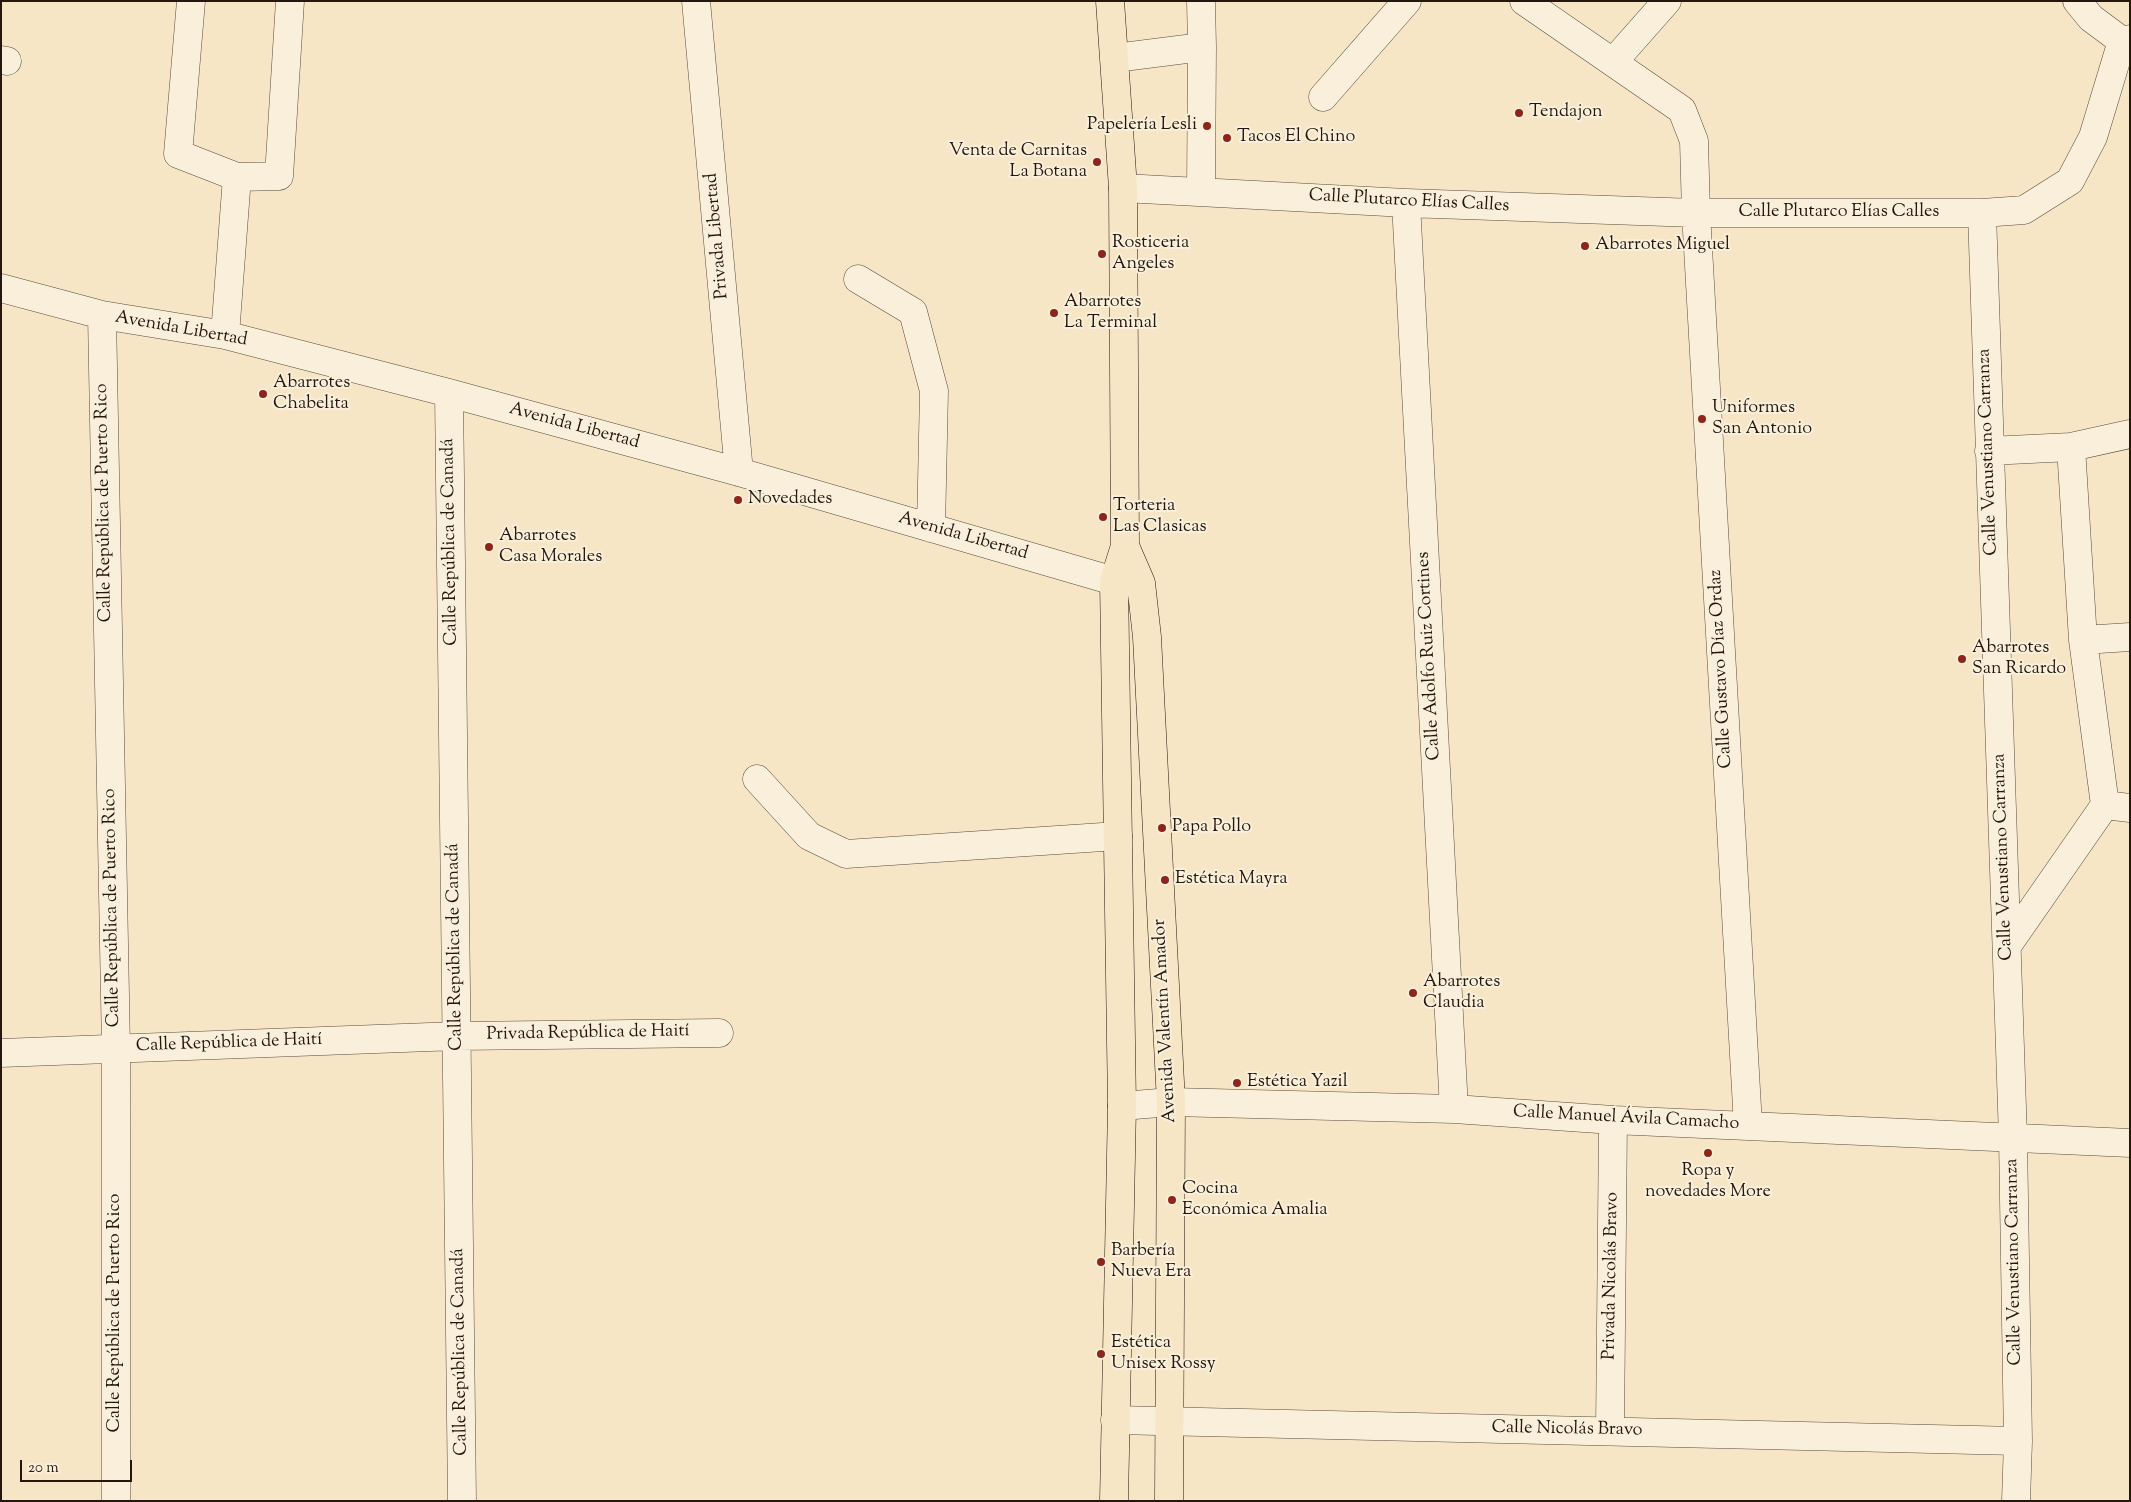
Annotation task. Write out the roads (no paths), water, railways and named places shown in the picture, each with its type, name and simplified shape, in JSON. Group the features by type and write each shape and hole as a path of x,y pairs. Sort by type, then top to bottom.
{"main road":[{"name":"Avenida Valentín Amador","path":"1110,1 1122,188 1125,546 1114,581 1122,1106 1114,1501"},
{"name":"Avenida Valentín Amador","path":"1125,546 1141,583 1147,637 1171,1102 1169,1501"}],"street":[{"path":"191,1 178,154 237,177 279,176 290,1"},
{"name":"Privada Libertad","path":"696,1 739,472"},
{"path":"1201,1 1201,192"},
{"path":"1323,97 1407,1"},
{"path":"1524,1 1682,110 1694,140 1696,213"},
{"path":"1614,62 1667,1"},
{"path":"2077,1 2091,18 2126,40"},
{"name":"Calle Plutarco Elías Calles","path":"1122,188 1406,203 1696,213 1982,213 2024,210 2070,181 2093,137 2126,40"},
{"path":"1115,58 1202,47"},
{"path":"225,335 237,177"},
{"name":"Calle Adolfo Ruiz Cortines","path":"1406,203 1454,1109"},
{"name":"Calle Gustavo Díaz Ordaz","path":"1696,213 1748,1125"},
{"name":"Calle Venustiano Carranza","path":"1982,213 2013,1138 2018,1441 2016,1501"},
{"path":"858,279 913,312 934,391 931,528"},
{"name":"Avenida Libertad","path":"1,288 102,316 225,335 449,393 739,472 1114,581 1141,583"},
{"name":"Calle República de Puerto Rico","path":"102,316 116,1049 116,1501"},
{"name":"Calle República de Canadá","path":"449,393 462,1501"},
{"path":"1989,451 2071,447 2130,434"},
{"path":"2007,946 2118,807 2083,640 2071,447"},
{"path":"2083,640 2130,637"},
{"path":"757,779 809,836 846,854 1118,836"},
{"name":"Privada República de Haití","path":"457,1036 718,1033"},
{"name":"Calle República de Haití","path":"1,1053 457,1036"},
{"name":"Calle Manuel Ávila Camacho","path":"1122,1106 1171,1102 1454,1109 1613,1120 2130,1142"},
{"name":"Privada Nicolás Bravo","path":"1610,1431 1613,1120"},
{"name":"Calle Nicolás Bravo","path":"1115,1420 1170,1423 2018,1441"}],"place":[{"name":"Tendajon","path":"1519,113"},
{"name":"Papelería Lesli","path":"1207,126"},
{"name":"Tacos El Chino","path":"1227,138"},
{"name":"Venta de Carnitas La Botana","path":"1097,162"},
{"name":"Abarrotes Miguel","path":"1585,246"},
{"name":"Rosticeria Angeles","path":"1102,254"},
{"name":"Abarrotes La Terminal","path":"1054,313"},
{"name":"Abarrotes Chabelita","path":"263,394"},
{"name":"Uniformes San Antonio","path":"1702,419"},
{"name":"Novedades","path":"738,500"},
{"name":"Torteria Las Clasicas","path":"1103,517"},
{"name":"Abarrotes Casa Morales","path":"489,547"},
{"name":"Abarrotes San Ricardo","path":"1962,659"},
{"name":"Papa Pollo","path":"1162,828"},
{"name":"Estética Mayra","path":"1165,880"},
{"name":"Abarrotes Claudia","path":"1413,993"},
{"name":"Estética Yazil","path":"1237,1083"},
{"name":"Ropa y novedades More","path":"1708,1153"},
{"name":"Cocina Económica Amalia","path":"1172,1200"},
{"name":"Barbería Nueva Era","path":"1101,1262"},
{"name":"Estética Unisex Rossy","path":"1101,1354"}]}
